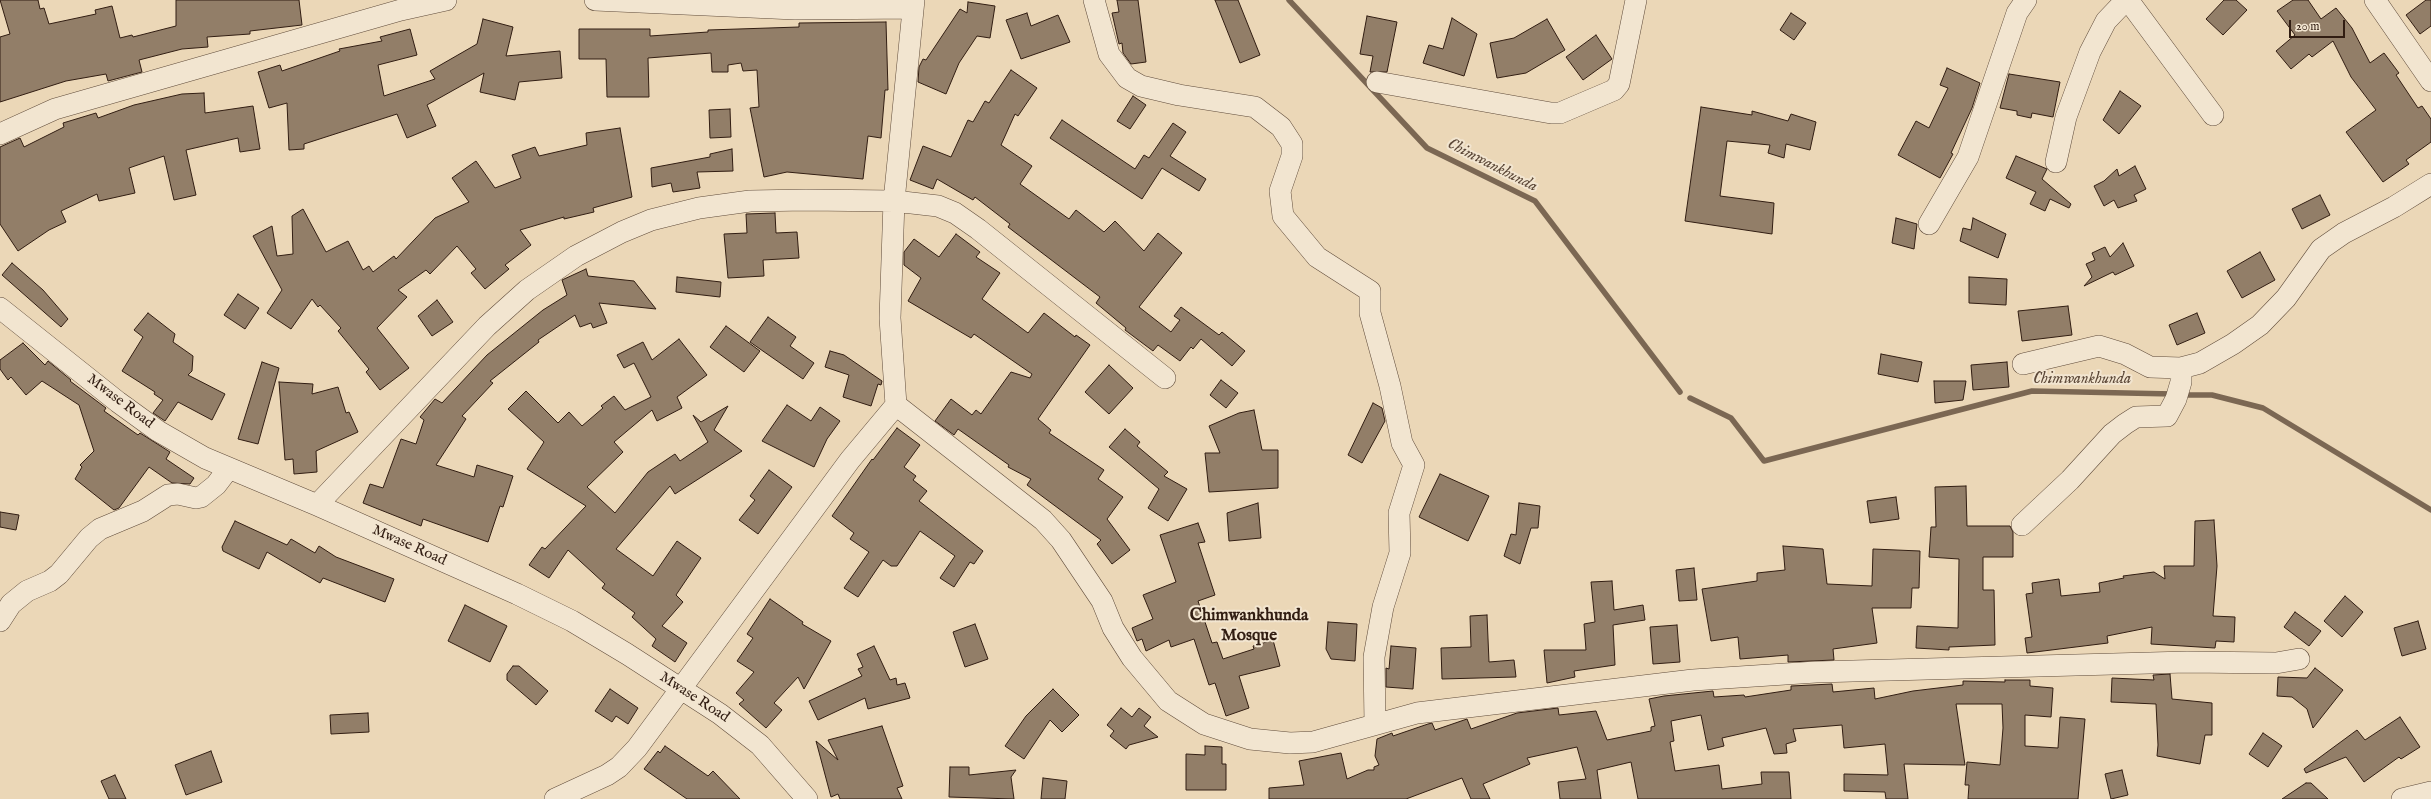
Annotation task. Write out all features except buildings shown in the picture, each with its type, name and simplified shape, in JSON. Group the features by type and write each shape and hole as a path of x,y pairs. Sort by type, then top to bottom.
{"street":[{"path":"0,134 55,109 401,10 446,0"},
{"path":"555,799 619,767 637,748 850,460 896,405 890,318 894,201 914,4 795,9 595,0"},
{"path":"1094,0 1109,54 1128,78 1141,86 1179,95 1255,107 1281,126 1292,144 1292,156 1280,192 1283,216 1317,257 1370,291 1370,313 1390,386 1402,443 1414,465 1399,513 1400,553 1383,607 1374,657 1375,724"},
{"path":"1377,82 1551,114 1560,113 1614,90 1619,84 1636,0"},
{"path":"1929,224 1968,157 2017,13 2026,0"},
{"path":"2056,162 2066,117 2090,52 2106,21 2127,0 2213,115"},
{"path":"2375,0 2431,81"},
{"path":"2023,364 2099,346 2125,354 2150,367 2181,368 2200,363 2260,325 2286,298 2322,249 2344,233 2394,208 2431,184"},
{"path":"317,505 487,326 527,290 576,256 651,220 699,208 750,201 894,201 938,206 955,213 1165,378"},
{"name":"Mwase Road","path":"0,308 118,402 158,431 205,458 317,505 517,594 572,621 720,714 760,745 807,799"},
{"path":"2022,525 2070,480 2112,434 2125,424 2136,416 2166,416 2176,399 2181,382 2181,368"},
{"path":"896,405 1043,520 1061,540 1102,601 1114,628 1132,658 1149,681 1168,702 1204,724 1250,739 1290,743 1313,742 1375,724 1417,714 1468,706 1693,680 1801,673 2004,665 2188,662 2276,663 2299,659"},
{"path":"0,621 11,604 27,590 50,581 59,574 89,538 100,529 143,511 168,495 178,494 196,498 201,497 216,485 229,468"},
{"path":"2402,799 2431,792"}],"waterway":[{"name":"Chimwankhunda","path":"1289,0 1427,148 1535,201 1680,392"},
{"name":"Chimwankhunda","path":"1690,398 1731,418 1764,461 2032,391 2173,394"},
{"name":"Chimwankhunda","path":"2181,395 2212,395 2263,408 2431,510"}],"district":[{"name":"Chimwankhunda Mosque","path":"1249,627"}]}
